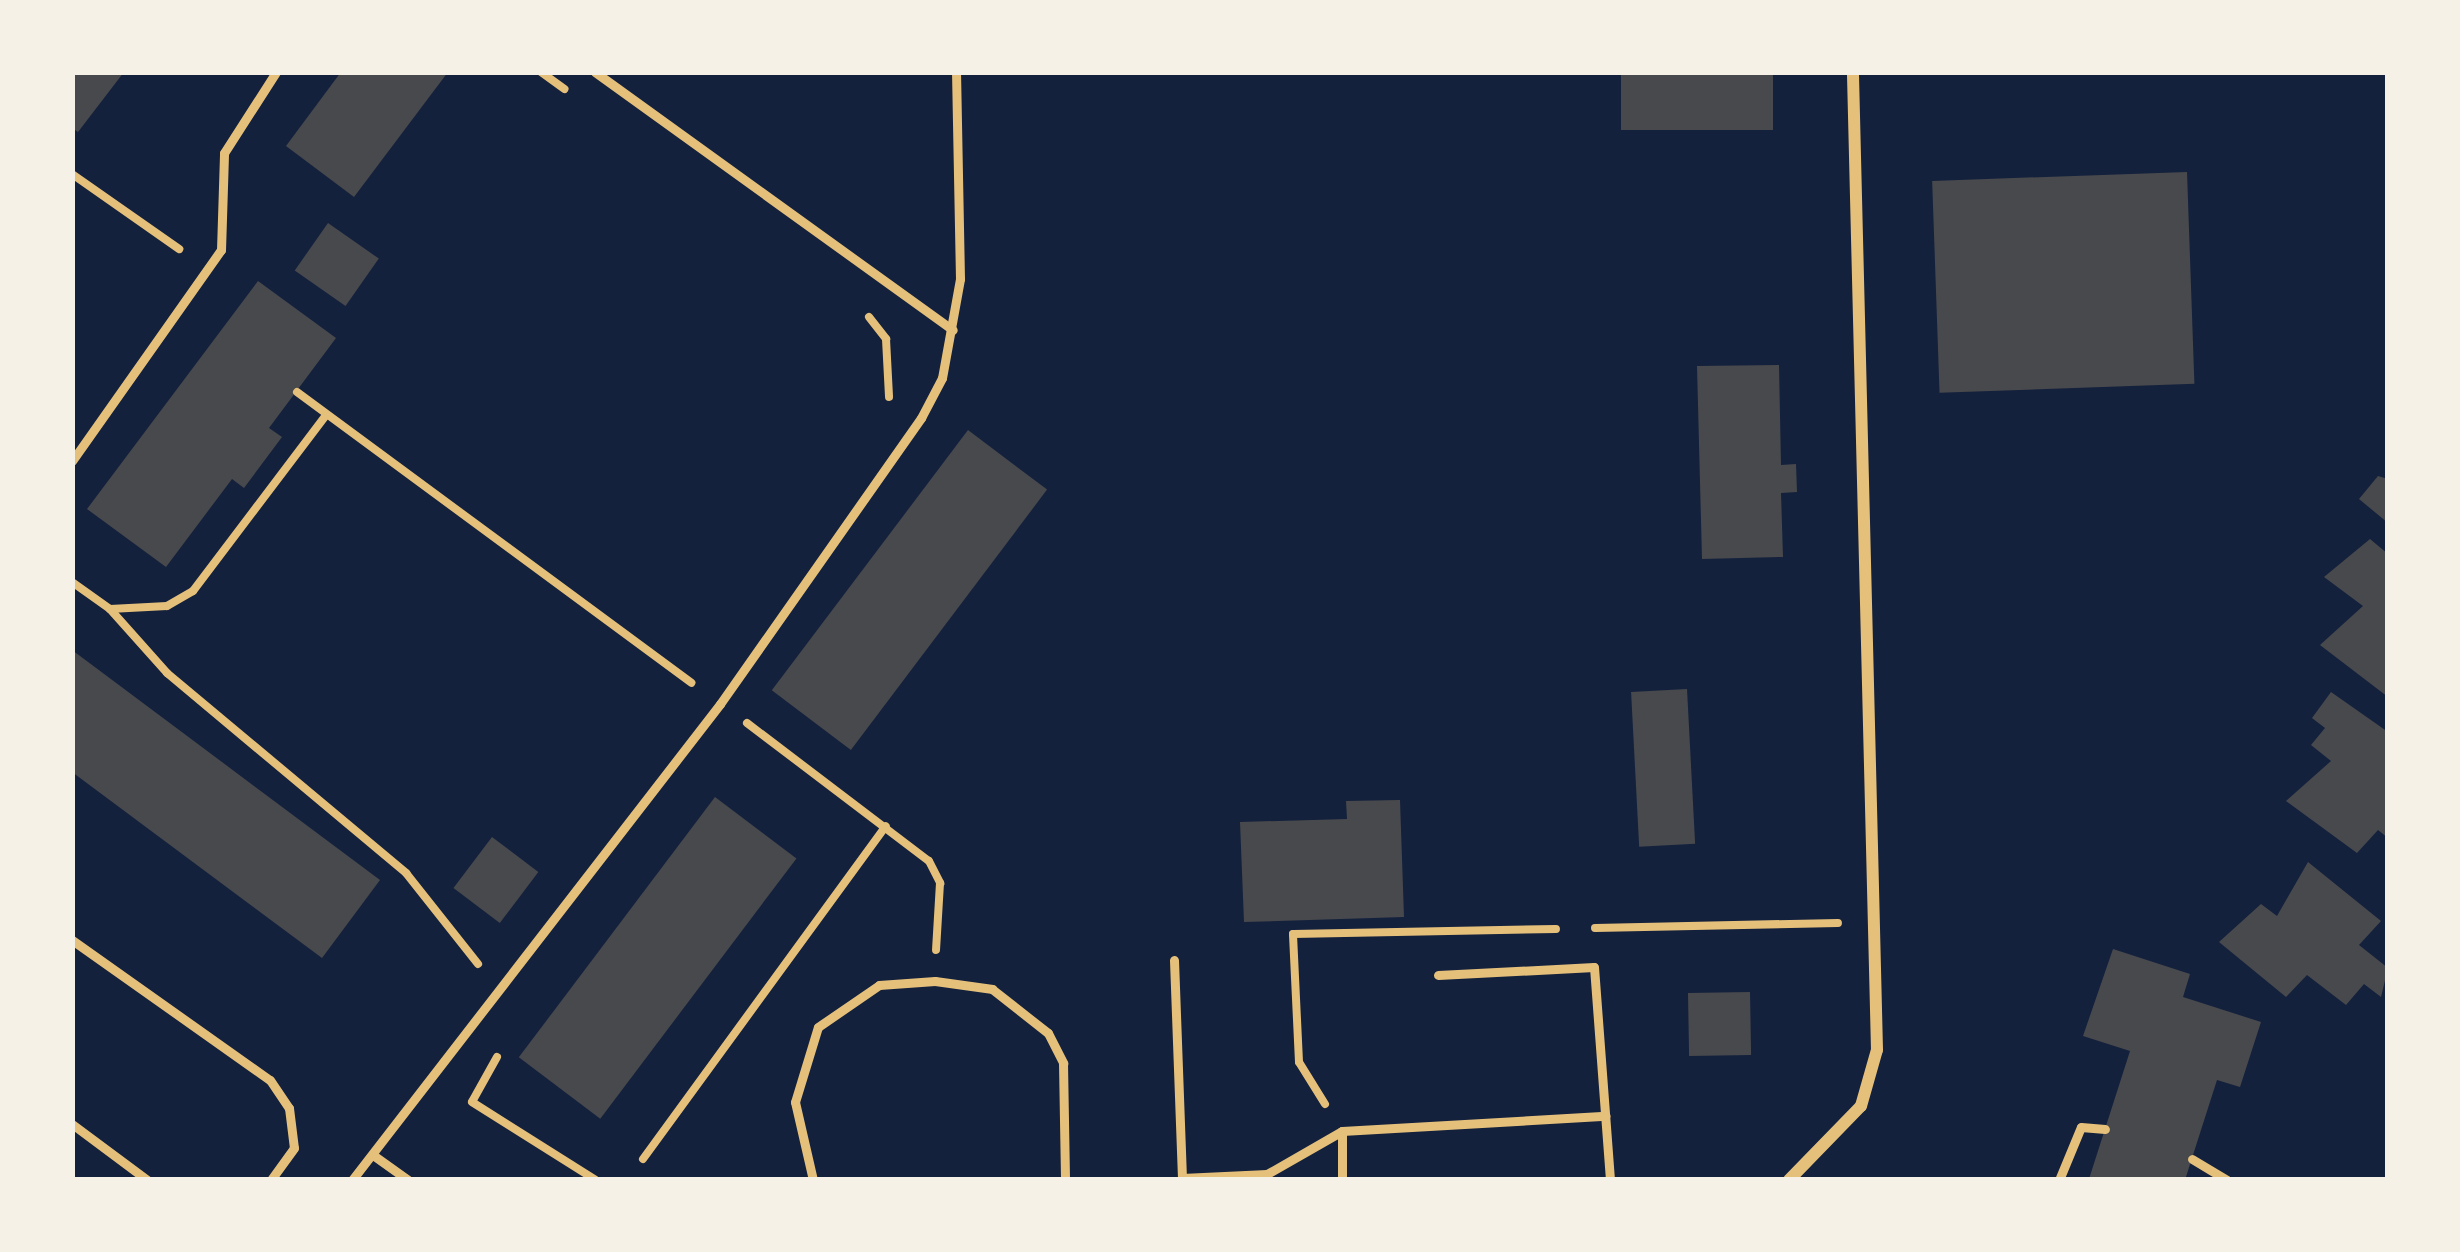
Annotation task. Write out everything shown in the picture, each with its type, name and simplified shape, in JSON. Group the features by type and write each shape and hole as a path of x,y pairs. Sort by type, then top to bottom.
{"street":[{"path":"1789,1180 1861,1106 1877,1050 1852,72"}],"lane":[{"path":"72,461 210,271 224,227 224,153 276,72"},
{"path":"595,72 953,330"},
{"path":"352,1180 720,704 921,418 953,330 956,72"},
{"path":"72,940 270,1080 289,1108 294,1148 271,1180"},
{"path":"1174,960 1182,1178 1267,1174 1342,1131 1606,1116"},
{"path":"1438,975 1594,967 1610,1180"},
{"path":"813,1180 795,1102 818,1027 879,985 934,981 992,988 1048,1033 1063,1063 1065,1180"},
{"path":"72,1124 147,1180"},
{"path":"2059,1180 2081,1127 2105,1129"},
{"path":"1342,1131 1342,1180"},
{"path":"373,1155 408,1180"},
{"path":"2192,1159 2227,1180"}],"path":[{"path":"541,72 579,100"},
{"path":"72,174 210,271"},
{"path":"865,312 893,368 883,417"},
{"path":"297,392 886,825 940,883 934,981"},
{"path":"110,608 166,606 193,591 326,415"},
{"path":"72,582 110,608 167,673 406,873 502,988 502,1047 472,1102 596,1180"},
{"path":"692,684 706,664"},
{"path":"643,1159 886,825"}],"building":[{"path":"72,72 124,72 78,132 72,128"},
{"path":"341,72 448,72 354,197 286,146"},
{"path":"1621,72 1773,72 1773,130 1621,130"},
{"path":"2187,172 2194,384 1940,393 1932,181"},
{"path":"328,223 379,259 346,306 295,271"},
{"path":"258,281 336,338 269,428 282,437 244,488 232,479 166,567 87,509"},
{"path":"1779,365 1781,465 1796,464 1797,492 1781,493 1783,557 1702,559 1697,366"},
{"path":"968,430 1047,490 851,750 772,690"},
{"path":"2378,476 2388,479 2388,523 2359,499"},
{"path":"2370,539 2388,554 2388,697 2320,645 2363,606 2324,577"},
{"path":"72,650 380,880 322,958 72,772"},
{"path":"1687,689 1695,844 1639,847 1631,692"},
{"path":"2331,692 2388,732 2388,838 2378,830 2357,853 2286,801 2331,761 2311,745 2325,728 2312,718"},
{"path":"715,797 796,858 600,1119 519,1057"},
{"path":"1400,800 1404,917 1244,922 1240,822 1347,819 1346,801"},
{"path":"492,837 538,872 500,923 453,888"},
{"path":"2308,862 2381,921 2359,945 2388,968 2381,997 2364,984 2346,1005 2307,975 2286,997 2219,942 2261,904 2277,916"},
{"path":"2113,949 2190,974 2183,997 2261,1022 2240,1087 2217,1080 2185,1180 2089,1179 2130,1051 2083,1036"},
{"path":"1750,992 1751,1055 1689,1056 1688,993"}]}
